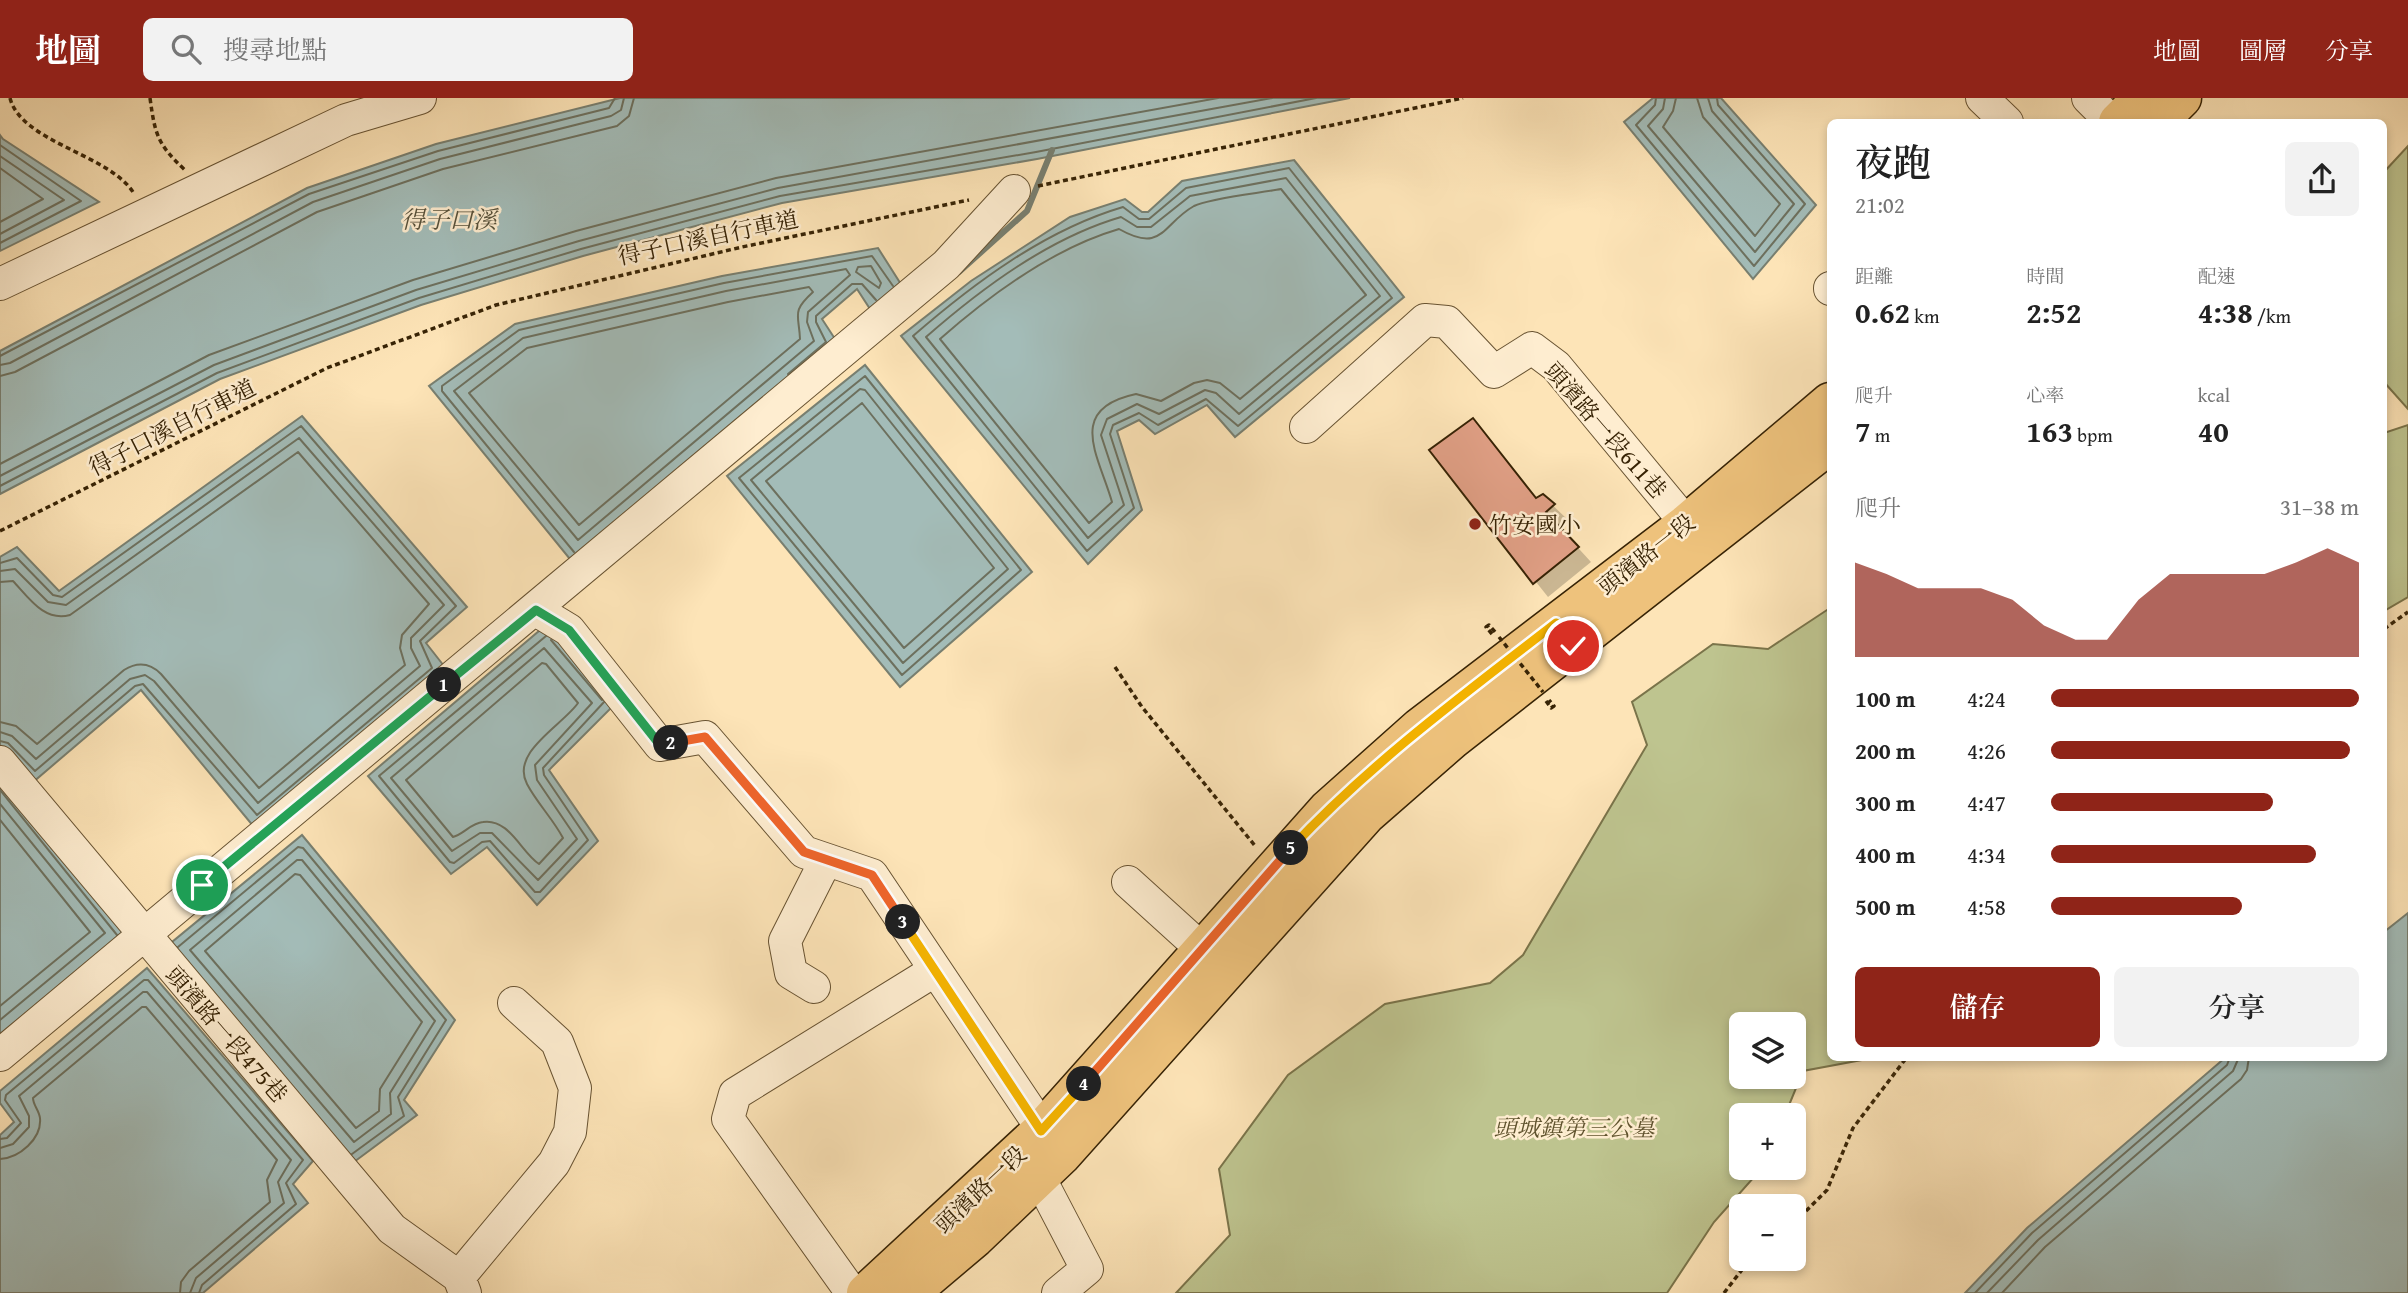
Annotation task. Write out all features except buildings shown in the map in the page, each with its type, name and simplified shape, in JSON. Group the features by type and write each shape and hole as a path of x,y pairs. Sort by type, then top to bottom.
{"main road":[{"path":"2121,119 2142,98"},
{"path":"2161,119 2182,98"},
{"name":"頭濱路一段","path":"1696,535 1827,405"},
{"name":"頭濱路一段","path":"910,1293 975,1238 1204,951 1273,868 1328,809 1420,727 1564,635 1696,535 1827,446"},
{"name":"頭濱路一段","path":"866,1293 1040,1154 1366,815 1454,739 1564,635"}],"lane":[{"path":"0,284 346,120 420,98"},
{"path":"1982,98 2004,119"},
{"path":"2088,98 2109,119"},
{"path":"0,1055 946,265 1014,191"},
{"name":"頭濱路一段611巷","path":"1306,426 1425,320 1447,322 1494,372 1532,348 1556,366 1696,535"},
{"path":"536,610 569,630 660,745 705,737 804,852 872,875 934,971 1040,1154 1087,1269 1058,1293"},
{"name":"頭濱路一段475巷","path":"0,762 142,935 392,1229 462,1285"},
{"path":"814,987 791,973 785,941 826,860"},
{"path":"1128,882 1204,951"},
{"path":"852,1293 728,1119 735,1094 934,971"},
{"path":"462,1285 554,1163 570,1132 575,1088 557,1042 514,1003"}],"path":[{"path":"10,98 18,117 131,188 146,215"},
{"path":"150,98 155,135 164,151 188,172 212,182"},
{"path":"1014,191 1463,98"},
{"name":"得子口溪自行車道","path":"0,531 327,368 496,305 742,247 974,200"},
{"path":"2387,627 2408,612"},
{"path":"1493,636 1486,627 1489,625 1543,692"},
{"path":"1115,667 1142,707 1273,868"},
{"path":"1806,1211 1827,1190 1853,1128 1904,1061"},
{"path":"1724,1293 1741,1271"}],"green space":[{"path":"2408,146 2408,409 2387,385 2387,169"},
{"path":"2408,425 2408,597 2387,609 2387,432"},
{"name":"頭城鎮第三公墓","path":"1827,610 1827,1061 1857,1061 1806,1070 1806,1012 1729,1012 1729,1089 1796,1089 1790,1103 1729,1103 1729,1180 1751,1180 1739,1194 1729,1194 1729,1205 1714,1222 1667,1293 1176,1293 1230,1235 1219,1169 1288,1075 1385,1004 1490,983 1523,955 1647,745 1632,702 1713,644 1768,649"}],"water":[{"name":"得子口溪","path":"620,98 1350,98 1037,159 782,203 583,256 421,305 220,379 0,494 0,351 307,188 436,144"},
{"path":"1653,98 1721,98 1816,205 1753,279 1624,122"},
{"path":"0,135 3,139 99,202 0,251"},
{"path":"1294,160 1404,297 1235,437 1207,405 1155,434 1139,420 1117,431 1142,510 1088,564 901,336 971,281 1070,217 1125,199 1142,212 1148,212 1182,181"},
{"path":"878,248 904,289 872,312 857,289 822,319 837,342 574,564 429,386 515,324 722,276"},
{"path":"865,365 1032,572 900,687 727,476"},
{"path":"302,416 467,607 426,643 444,666 254,827 141,690 32,783 0,745 0,557 17,547 59,591"},
{"path":"550,628 615,704 549,770 598,841 537,905 487,847 451,874 368,776 539,631"},
{"path":"0,779 128,936 0,1040"},
{"path":"302,835 455,1020 404,1100 417,1115 350,1165 166,947"},
{"path":"2408,913 2408,1293 1965,1293 2027,1228 2221,1061 2387,1061 2387,930"},
{"path":"147,968 313,1161 293,1184 308,1203 203,1293 0,1293 0,1135 14,1122 0,1103 0,1091"}],"waterway":[{"path":"959,272 1027,211 1052,150"}],"place":[{"name":"竹安國小","path":"1475,524"}],"route":[{"path":"202,885 536,610 569,630 660,745 705,737 804,852 872,875 1041,1131 1328,809 1420,727 1556,623 1573,646"}]}
